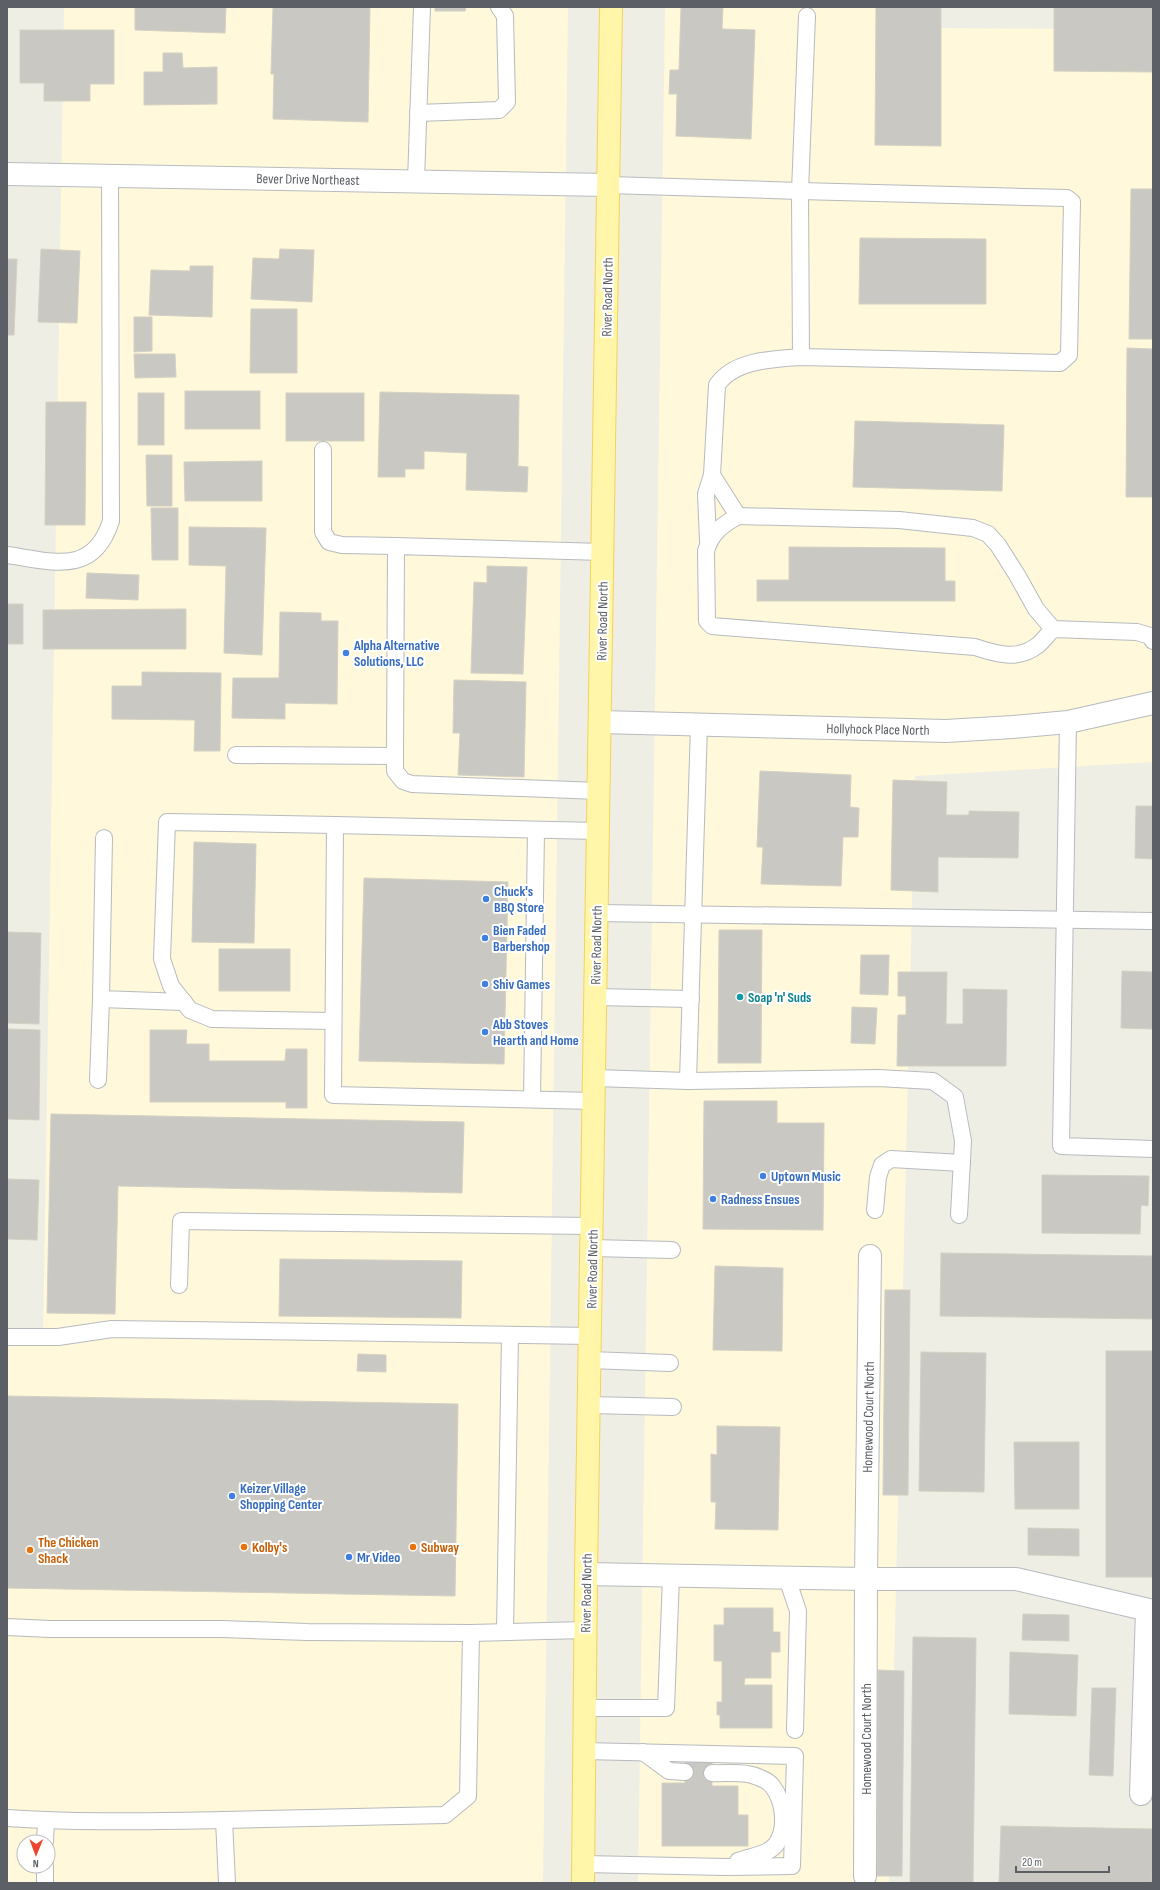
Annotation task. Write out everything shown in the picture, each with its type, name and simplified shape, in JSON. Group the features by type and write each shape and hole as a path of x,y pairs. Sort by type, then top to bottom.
{"main road":[{"name":"River Road North","path":"583,1873 585,1630 591,1336 611,7"}],"street":[{"name":"Bever Drive Northeast","path":"7,174 609,185"},
{"name":"Hollyhock Place North","path":"600,722 946,731 1013,728 1068,722 1153,703"},
{"name":"Homewood Court North","path":"865,1876 866,1579 870,1256"},
{"path":"586,1574 866,1579 1016,1579 1150,1611 1141,1794"}],"lane":[{"path":"416,181 422,7"},
{"path":"418,113 499,110 507,102 505,16 500,7"},
{"path":"801,357 800,191 807,16"},
{"path":"7,555 41,561 71,561 86,556 97,548 106,536 111,521 110,176"},
{"path":"609,185 1067,198 1072,202 1069,354 1060,363 801,357 758,363 732,370 723,376 717,385 712,475 706,494 708,541 706,551 705,593 707,621 712,626 975,647 999,655 1026,652 1038,645 1053,629"},
{"path":"323,450 323,532 329,542 342,545 603,552"},
{"path":"712,475 738,516"},
{"path":"708,541 722,525 738,516 899,520 973,528 988,534 998,545 1036,609 1053,629 1136,632 1150,636 1153,641"},
{"path":"396,546 395,771 403,781 412,784 457,787 599,791"},
{"path":"1068,722 1061,1146 1153,1149"},
{"path":"688,1081 699,725"},
{"path":"236,755 395,756"},
{"path":"333,1021 212,1019 190,1010 171,986 162,959 167,822 598,831"},
{"path":"335,825 333,1095 594,1101"},
{"path":"532,1099 536,830"},
{"path":"98,1080 104,838"},
{"path":"597,913 1153,921"},
{"path":"595,998 691,999"},
{"path":"101,999 184,1002"},
{"path":"594,1078 688,1081 878,1078 933,1081 955,1097 963,1141 959,1215"},
{"path":"875,1210 878,1177 882,1165 891,1159 962,1163"},
{"path":"179,1285 181,1221 592,1226"},
{"path":"592,1248 672,1250"},
{"path":"7,1337 58,1337 112,1329 591,1336"},
{"path":"505,1632 510,1335"},
{"path":"590,1360 670,1363"},
{"path":"589,1405 673,1406"},
{"path":"585,1708 666,1708 671,1576"},
{"path":"787,1578 798,1611 795,1730"},
{"path":"7,1627 50,1629 155,1628 307,1632 471,1633 585,1630"},
{"path":"7,1818 132,1822 445,1815 468,1796 471,1633"},
{"path":"583,1873 726,1867 792,1866 795,1756 584,1751"},
{"path":"643,1752 669,1771 685,1772"},
{"path":"712,1773 751,1774 763,1779 773,1786 782,1807 783,1826 776,1844 763,1854 726,1867"},
{"path":"46,1820 46,1834"},
{"path":"224,1820 227,1883"}],"shaded area":[{"path":"64,7 568,7 543,1883 7,1883 7,1344 43,1345"},
{"path":"665,7 909,7 908,28 1153,29 1153,762 915,776 889,1883 638,1883"}],"building":[{"path":"135,7 226,7 225,33 135,30"},
{"path":"273,7 370,7 368,122 273,119 274,74 271,74"},
{"path":"435,7 466,7 465,11 435,11"},
{"path":"681,7 723,7 722,29 755,30 751,139 676,136 677,94 669,94 670,70 679,70"},
{"path":"876,7 941,7 941,146 875,145"},
{"path":"1054,7 1153,7 1153,72 1054,71"},
{"path":"20,30 114,30 114,84 90,84 90,101 44,101 44,83 20,83"},
{"path":"163,53 182,53 183,68 217,67 217,104 144,105 144,72 163,72"},
{"path":"1131,189 1153,189 1153,339 1129,339"},
{"path":"860,238 986,239 986,304 859,304"},
{"path":"41,249 80,251 77,323 38,322"},
{"path":"280,249 314,250 312,302 251,299 253,258 279,259"},
{"path":"7,259 17,259 14,335 7,335"},
{"path":"190,266 213,266 212,317 149,315 151,270 190,271"},
{"path":"251,309 297,309 297,373 250,373"},
{"path":"134,317 152,317 152,351 134,352"},
{"path":"1127,348 1153,349 1153,497 1126,497"},
{"path":"134,354 175,354 176,377 135,378"},
{"path":"185,391 260,391 260,429 185,429"},
{"path":"380,392 519,395 518,466 528,467 527,492 466,490 467,453 424,451 424,469 405,469 405,477 378,477"},
{"path":"138,393 164,393 164,445 138,445"},
{"path":"286,393 364,393 364,441 286,441"},
{"path":"46,402 86,402 85,525 45,525"},
{"path":"855,421 1004,425 1002,491 853,487"},
{"path":"146,455 172,455 172,506 147,506"},
{"path":"262,461 262,501 185,501 184,462"},
{"path":"151,508 178,508 178,560 152,560"},
{"path":"189,527 266,528 262,655 224,653 226,566 189,565"},
{"path":"789,547 945,548 945,581 955,581 955,601 757,601 757,580 789,580"},
{"path":"487,566 527,567 523,674 471,673 474,582 487,583"},
{"path":"87,573 139,575 138,600 86,598"},
{"path":"7,604 23,604 23,644 7,644"},
{"path":"186,609 186,649 43,649 43,610"},
{"path":"280,612 321,613 321,621 338,621 337,704 285,703 285,719 232,718 233,678 279,678"},
{"path":"142,672 221,673 220,751 194,751 195,720 112,719 112,686 142,686"},
{"path":"454,680 526,682 524,777 458,775 460,733 453,733"},
{"path":"760,771 851,775 850,807 859,808 858,837 843,837 841,886 761,884 763,847 757,847"},
{"path":"893,780 947,782 946,815 969,815 969,811 1019,812 1018,858 938,857 938,892 891,890"},
{"path":"1136,806 1153,806 1153,859 1135,858"},
{"path":"194,842 256,844 254,943 192,942"},
{"path":"364,878 508,882 504,1064 359,1061"},
{"name":"Soap 'n' Suds","path":"719,930 762,930 761,1063 718,1063"},
{"path":"7,932 41,933 39,1024 7,1023"},
{"path":"219,949 290,949 290,991 219,991"},
{"path":"861,955 889,955 888,995 860,994"},
{"path":"1122,971 1153,972 1153,1029 1121,1028"},
{"path":"898,972 947,972 946,1024 963,1024 963,989 1007,990 1006,1066 897,1066 898,1015 906,1015 906,996 898,996"},
{"path":"852,1007 877,1008 875,1044 851,1043"},
{"path":"7,1029 40,1030 39,1120 7,1119"},
{"path":"150,1030 187,1030 186,1044 209,1044 209,1061 285,1061 286,1049 307,1049 307,1108 286,1108 286,1102 150,1102"},
{"name":"Uptown Music","path":"704,1101 777,1101 777,1123 824,1123 823,1230 703,1229"},
{"path":"51,1114 464,1122 462,1193 118,1186 115,1314 47,1313"},
{"path":"1042,1175 1149,1176 1148,1206 1141,1205 1140,1234 1042,1233"},
{"path":"7,1179 39,1180 37,1240 7,1239"},
{"path":"941,1253 1153,1256 1153,1319 940,1316"},
{"path":"280,1259 462,1261 461,1318 279,1316"},
{"path":"715,1266 783,1268 782,1351 713,1350"},
{"path":"885,1290 910,1290 908,1495 883,1495"},
{"path":"1106,1351 1153,1351 1153,1577 1106,1577"},
{"path":"921,1352 986,1353 984,1492 919,1491"},
{"path":"358,1354 386,1355 386,1372 357,1371"},
{"name":"Keizer Village Shopping Center","path":"7,1396 458,1404 455,1596 7,1588"},
{"path":"717,1426 780,1427 778,1530 715,1529 716,1502 711,1502 711,1454 717,1455"},
{"path":"1014,1442 1079,1442 1079,1509 1015,1509"},
{"path":"1028,1528 1079,1529 1079,1556 1028,1555"},
{"path":"724,1608 773,1608 773,1632 780,1632 780,1652 771,1652 771,1678 745,1678 744,1685 772,1685 772,1728 720,1728 720,1715 717,1715 717,1702 722,1702 722,1661 714,1661 714,1625 724,1625"},
{"path":"1023,1614 1069,1615 1069,1641 1022,1640"},
{"path":"913,1637 976,1638 973,1883 910,1883"},
{"path":"1010,1652 1078,1655 1076,1716 1009,1714"},
{"path":"878,1670 904,1671 902,1876 877,1876"},
{"path":"1092,1688 1116,1688 1113,1776 1089,1775"},
{"path":"685,1760 712,1760 712,1786 738,1786 738,1815 748,1815 748,1846 662,1846 662,1783 685,1783"},
{"path":"1001,1826 1153,1829 1152,1883 999,1883"}],"place":[{"name":"Alpha Alternative Solutions, LLC","path":"346,653"},
{"name":"Chuck's BBQ Store","path":"486,899"},
{"name":"Bien Faded Barbershop","path":"485,938"},
{"name":"Shiv Games","path":"485,984"},
{"name":"Soap 'n' Suds","path":"740,997"},
{"name":"Abb Stoves Hearth and Home","path":"485,1032"},
{"name":"Uptown Music","path":"763,1176"},
{"name":"Radness Ensues","path":"713,1199"},
{"name":"Keizer Village Shopping Center","path":"232,1496"},
{"name":"Kolby's","path":"244,1547"},
{"name":"Subway","path":"413,1547"},
{"name":"The Chicken Shack","path":"30,1550"},
{"name":"Mr Video","path":"349,1557"}]}
